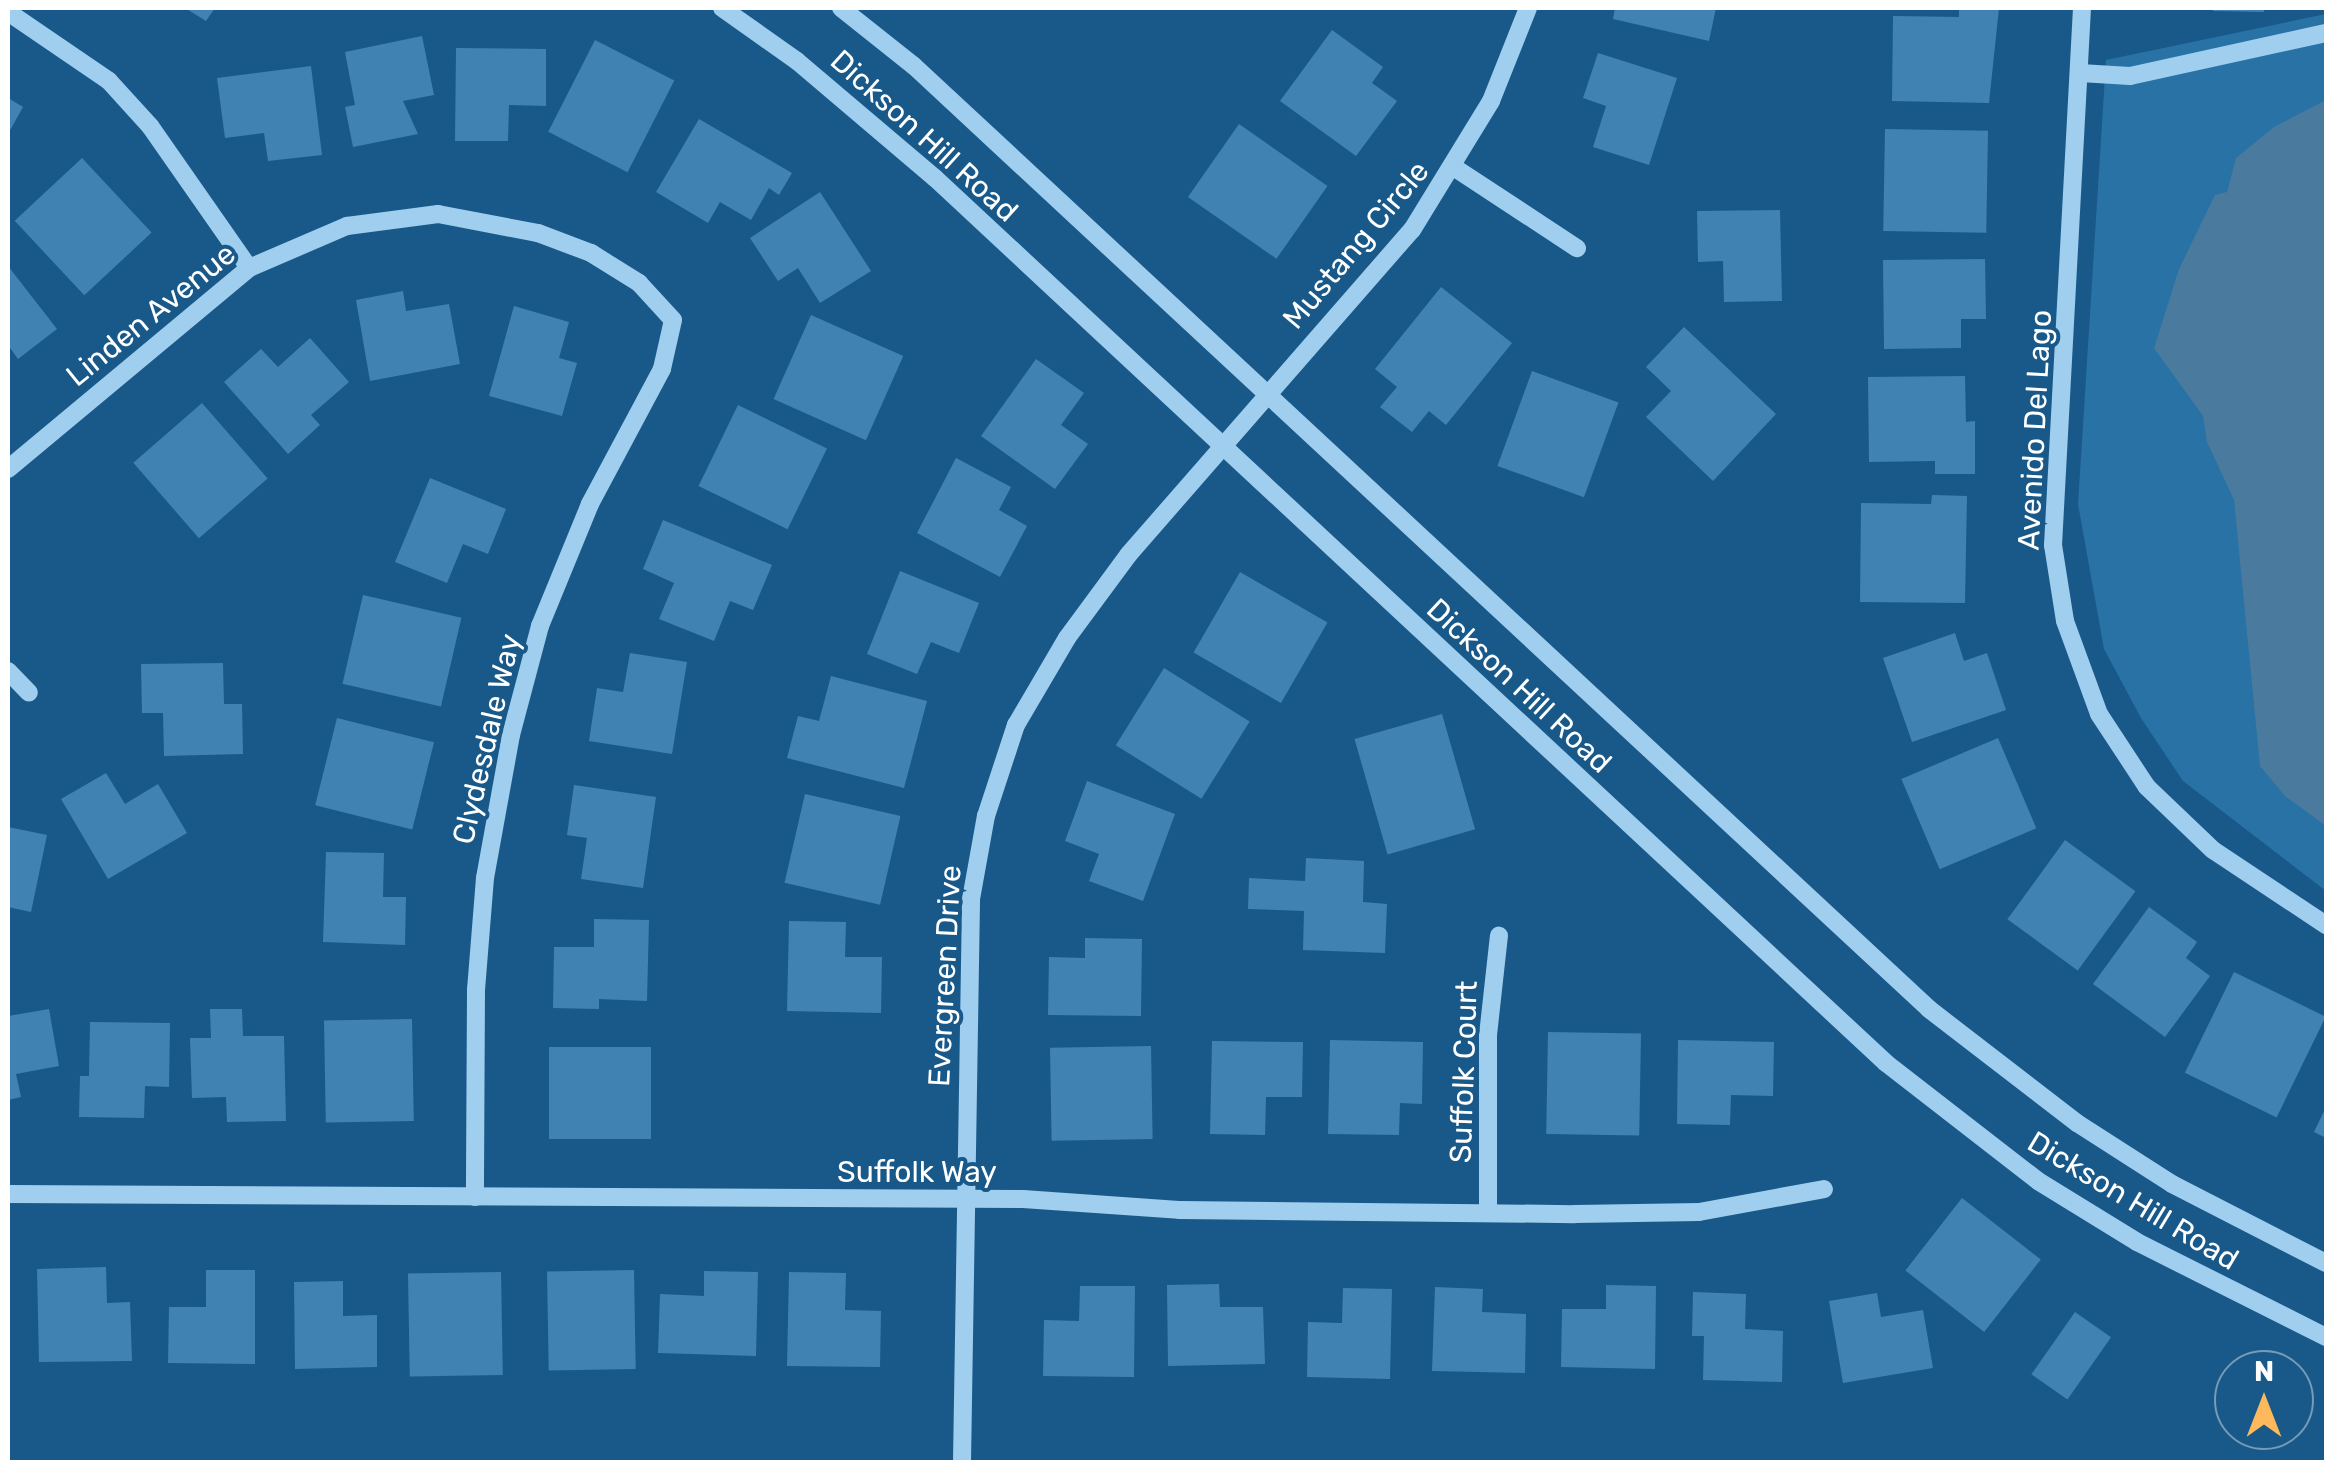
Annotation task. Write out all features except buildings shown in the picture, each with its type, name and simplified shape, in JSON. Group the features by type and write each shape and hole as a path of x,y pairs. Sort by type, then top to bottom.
{"street":[{"name":"Dickson Hill Road","path":"722,8 881,131 1871,1050 1961,1125 2138,1242 2326,1337"},
{"name":"Dickson Hill Road","path":"841,8 914,66 1928,1009 2125,1154 2326,1263"},
{"name":"Mustang Circle","path":"1223,447 1412,230 1455,168 1491,102 1528,8"},
{"name":"Avenido Del Lago","path":"2082,8 2053,545 2066,621 2100,714 2147,787 2213,850 2326,924"},
{"path":"8,12 109,81 150,126 249,268"},
{"path":"2080,73 2130,76 2326,33"},
{"path":"1455,168 1578,248"},
{"name":"Linden Avenue","path":"8,469 249,268 297,243 375,220 438,214 488,220 591,253 639,283 673,320"},
{"name":"Clydesdale Way","path":"475,1198 476,989 484,878 511,735 540,626 590,504 662,370 673,320"},
{"name":"Evergreen Drive","path":"962,1462 971,899 986,816 1016,725 1067,638 1223,447"},
{"path":"8,671 29,692"},
{"name":"Suffolk Court","path":"1488,1211 1488,1035 1499,936"},
{"name":"Suffolk Way","path":"8,1194 964,1199 1178,1210 1698,1212 1824,1189"}],"shaded area":[{"path":"2326,14 2326,891 2183,781 2141,718 2104,649 2078,504 2106,60"},
{"path":"2326,100 2326,826 2285,796 2260,766 2234,500 2207,442 2203,416 2154,348 2179,269 2215,195 2227,192 2236,158 2274,127"}]}
